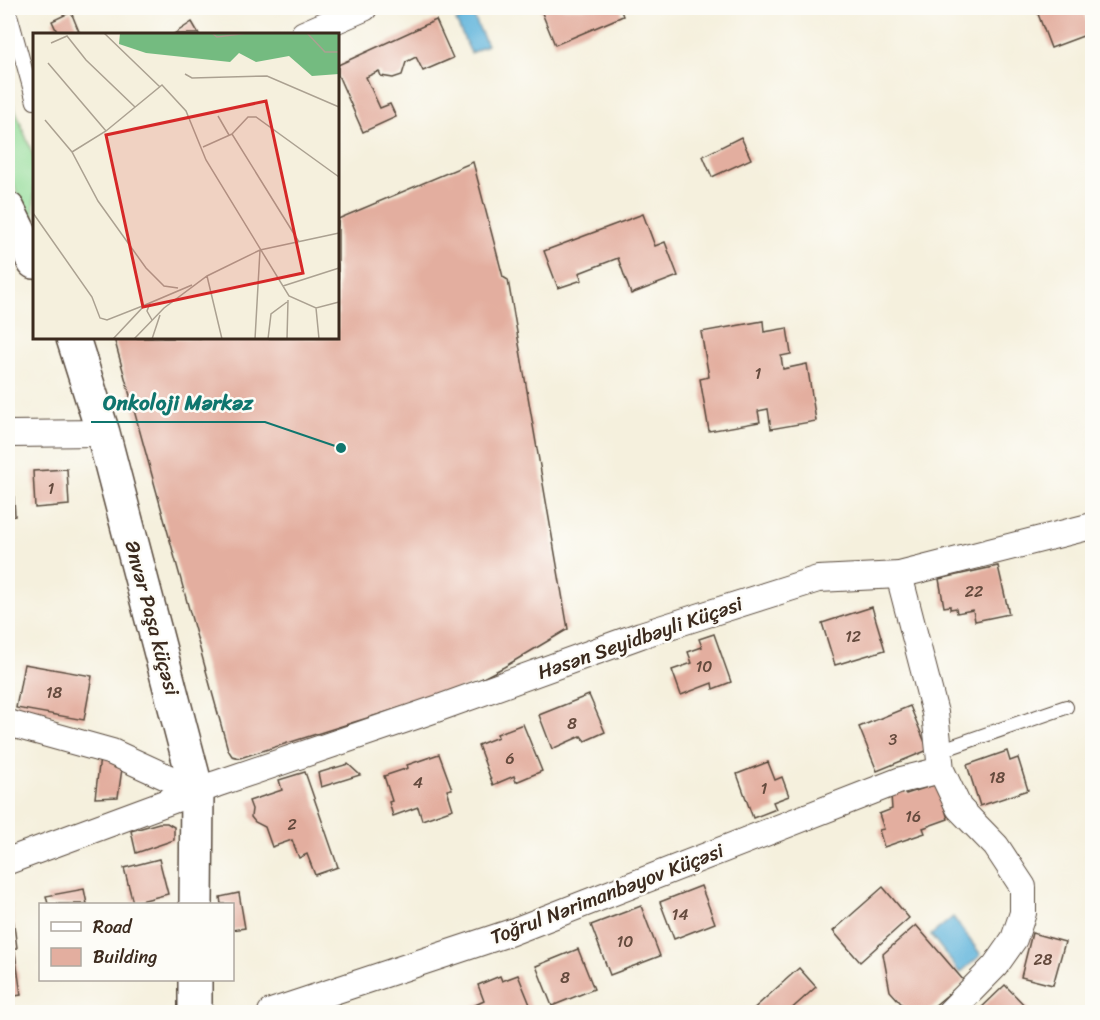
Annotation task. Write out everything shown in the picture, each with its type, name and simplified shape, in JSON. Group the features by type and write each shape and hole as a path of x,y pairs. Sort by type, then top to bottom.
{"street":[{"path":"306,33 364,8"},
{"path":"8,209 33,260"},
{"name":"Ənvər Paşa küçəsi","path":"73,339 104,433 197,791 196,903"},
{"path":"8,434 104,433"},
{"name":"Həsən Seyidbəyli Küçəsi","path":"8,861 197,791 439,708 641,635 818,579 899,575 1092,526"},
{"path":"899,575 935,713 940,761 959,808 996,846 1023,887 1023,913 1014,939 995,966 950,1012"},
{"path":"8,723 112,752 197,791"},
{"name":"Toğrul Nərimanbəyov Küçəsi","path":"271,1012 509,933 901,780 940,761"},
{"path":"195,981 195,1012"}],"lane":[{"path":"9,12 33,98"},
{"path":"8,38 21,52"},
{"path":"940,761 1066,707"}],"green space":[{"path":"8,91 33,155 33,232 8,170"}],"water":[{"path":"472,13 487,45 471,53 456,21"},
{"path":"953,917 981,955 960,973 931,935"}],"building":[{"path":"540,8 620,8 623,16 555,45"},
{"path":"1054,8 1082,8 1091,33 1051,48 1038,14"},
{"path":"71,12 80,33 58,33 52,21"},
{"path":"436,20 453,58 423,71 416,57 406,62 402,75 393,78 381,76 379,71 366,77 380,108 390,104 396,117 363,132 339,77 339,65"},
{"path":"192,22 198,33 176,33"},
{"path":"741,137 751,159 712,177 703,156"},
{"path":"473,162 503,277 508,280 568,629 466,687 240,758 232,756 228,750 114,339 339,339 339,219"},
{"path":"643,214 655,246 665,242 678,276 631,294 618,258 579,273 582,280 558,288 544,251"},
{"path":"763,321 764,332 787,328 791,354 781,356 783,369 807,364 816,421 771,429 768,409 758,411 760,422 709,431 700,379 709,377 701,332"},
{"path":"8,466 12,466 15,516 8,517"},
{"path":"67,469 69,505 35,508 33,471"},
{"path":"998,566 1009,614 975,621 973,610 957,613 956,608 944,607 939,579"},
{"path":"872,607 885,650 835,665 822,623"},
{"path":"714,634 731,682 713,689 712,683 681,695 672,670 692,663 688,652 702,647 699,639"},
{"path":"24,664 92,676 84,720 16,708"},
{"path":"589,695 605,732 585,741 581,736 552,749 539,715"},
{"path":"910,706 928,750 877,771 859,727"},
{"path":"523,724 542,771 516,782 514,776 493,785 478,745 498,737 497,734"},
{"path":"1007,751 1010,761 1018,758 1028,790 980,806 967,765"},
{"path":"439,754 452,789 447,790 453,809 422,820 418,807 393,816 389,802 392,801 384,776"},
{"path":"100,757 123,761 118,797 95,798"},
{"path":"768,762 775,780 782,777 789,796 773,802 776,809 753,818 737,774"},
{"path":"348,764 360,775 321,787 318,773"},
{"path":"305,772 338,867 315,875 307,854 299,858 292,840 272,847 265,827 251,817 252,809 249,801 282,790 279,780"},
{"path":"937,784 948,819 923,828 925,833 884,847 879,830 884,829 879,814 892,809 891,795 904,789 906,794"},
{"path":"167,823 174,827 174,840 136,853 131,831"},
{"path":"159,859 168,894 133,903 124,868"},
{"path":"701,886 715,923 674,939 660,902"},
{"path":"883,887 909,918 860,962 833,931"},
{"path":"84,889 87,903 48,903 46,896"},
{"path":"239,893 245,928 234,930 234,903 221,903 220,897"},
{"path":"11,902 17,948 8,949 8,903"},
{"path":"641,906 660,956 610,975 591,925"},
{"path":"916,925 964,981 927,1012 908,1011 890,991 883,954"},
{"path":"1032,933 1065,942 1053,985 1021,977"},
{"path":"578,949 594,989 552,1006 536,966"},
{"path":"15,952 21,995 8,997 8,953"},
{"path":"799,968 816,987 788,1012 750,1012"},
{"path":"518,975 533,1012 473,1012 471,1007 484,1001 478,985 500,976 502,981"},
{"path":"1005,985 1031,1012 977,1012"}],"place":[{"name":"Onkoloji Mərkəz","path":"341,448"}]}
